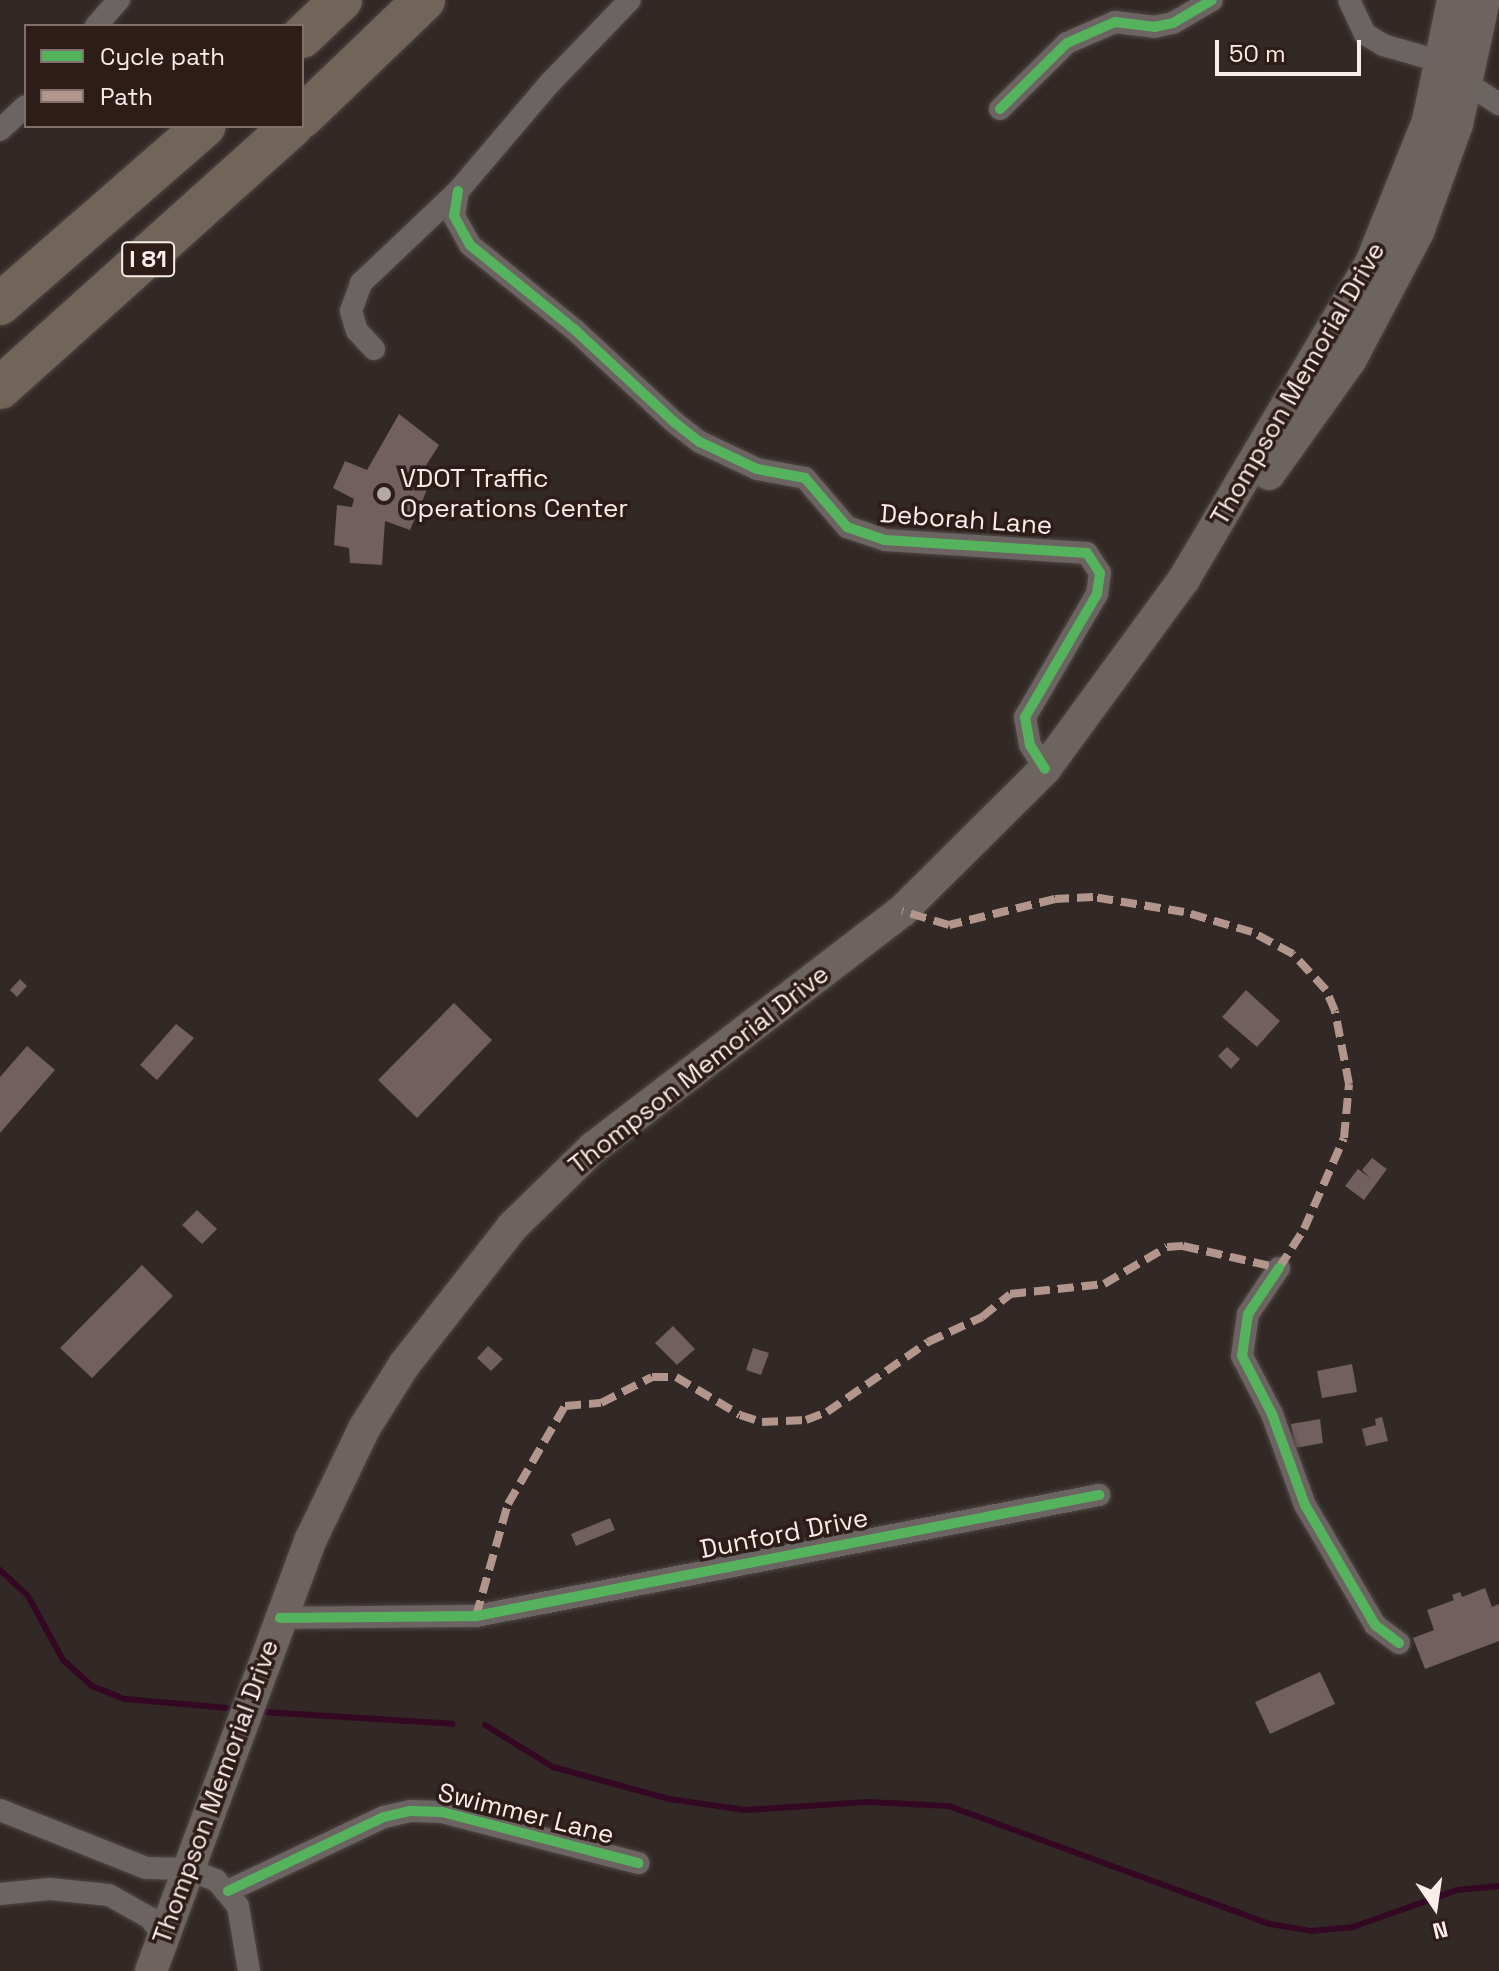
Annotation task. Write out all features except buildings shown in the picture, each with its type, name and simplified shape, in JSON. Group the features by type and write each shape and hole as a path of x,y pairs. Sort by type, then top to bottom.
{"highway":[{"path":"304,35 341,0"},
{"path":"304,115 424,0"},
{"name":"I 81","path":"0,304 203,128"},
{"name":"I 81","path":"0,388 290,128"}],"main road":[{"name":"Thompson Memorial Drive","path":"151,1971 280,1618 316,1527 365,1427 442,1312 513,1226 593,1148 902,911 1045,769 1184,579 1224,537 1351,359 1383,305 1434,193 1454,74 1453,0"},
{"name":"Thompson Memorial Drive","path":"1454,74 1484,0"}],"street":[{"path":"98,24 119,0"},
{"path":"374,349 357,331 351,311 361,283 458,191 630,0"},
{"path":"1000,109 1067,43 1115,22 1173,23 1212,0"},
{"path":"1349,0 1365,34 1383,45 1454,74 1499,104"},
{"path":"0,130 24,108"},
{"name":"Deborah Lane","path":"458,191 454,216 470,245 575,330 643,396 700,442 757,469 805,478 847,527 885,540 1087,553 1100,573 1097,594 1025,717 1030,745 1045,769"},
{"path":"1279,1268 1248,1314 1242,1356 1272,1414 1305,1505 1375,1625 1399,1643"},
{"name":"Dunford Drive","path":"280,1618 476,1616 1099,1495"},
{"path":"0,1810 146,1868 187,1869 216,1880 238,1906 249,1971"},
{"name":"Swimmer Lane","path":"228,1891 384,1817 411,1811 442,1812 638,1863"},
{"path":"0,1894 50,1889 109,1895 150,1918 163,1935"}],"waterway":[{"path":"0,1570 28,1596 63,1660 92,1686 125,1699 228,1708"},
{"path":"264,1712 453,1724"},
{"path":"485,1725 553,1767 669,1799 745,1810 868,1802 949,1806 1270,1924 1312,1931 1353,1927 1457,1890 1499,1886"}],"marked path":[{"path":"476,1616 508,1504 565,1406 601,1403 652,1377 676,1377 740,1415 762,1422 806,1420 827,1412 928,1342 982,1317 1010,1294 1104,1284 1167,1247 1183,1246 1279,1268 1304,1229 1344,1138 1349,1084 1335,1011 1326,990 1293,954 1252,932 1184,912 1093,897 1055,899 949,925 902,911"}],"cycle path":[{"path":"1000,109 1067,43 1115,22 1154,27 1173,23 1212,0"},
{"path":"458,191 454,216 470,245 575,330 674,422 700,442 757,469 805,478 847,527 885,540 1087,553 1100,573 1097,594 1025,717 1030,745 1045,769"},
{"path":"1279,1268 1248,1314 1242,1356 1272,1414 1305,1505 1375,1625 1399,1643"},
{"path":"280,1618 476,1616 1099,1495"},
{"path":"228,1891 384,1817 411,1811 442,1812 638,1863"}],"place":[{"name":"VDOT Traffic Operations Center","path":"384,494"}]}
